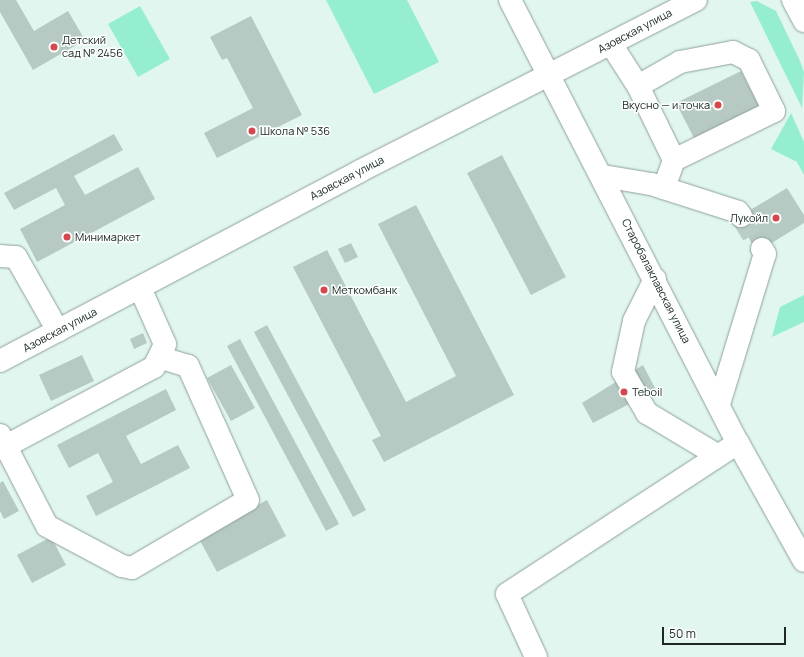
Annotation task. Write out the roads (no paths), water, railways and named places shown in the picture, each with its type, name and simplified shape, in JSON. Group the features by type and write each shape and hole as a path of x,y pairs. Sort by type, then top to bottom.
{"street":[{"name":"Старобалаклавская улица","path":"510,0 551,75 603,176 738,443 804,561"},
{"name":"Азовская улица","path":"0,361 360,171 696,0"},
{"path":"793,0 804,21"},
{"path":"611,44 638,86 674,160"},
{"path":"638,86 680,62 733,52 749,60 774,111 674,160 664,188"},
{"path":"603,176 664,188 738,212 741,216"},
{"path":"719,404 765,254 762,249"},
{"path":"0,256 16,257 58,331"},
{"path":"655,279 634,321 623,372 647,413 718,455"},
{"path":"140,288 165,344 154,367 3,441 47,526 122,566 132,568 248,500 188,366 159,357"},
{"path":"536,657 507,594 738,443"}],"tunnel":[{"path":"741,216 762,249"}],"place":[{"name":"Детский сад № 2456","path":"54,47"},
{"name":"Вкусно — и точка","path":"718,105"},
{"name":"Школа № 536","path":"252,131"},
{"name":"Лукойл","path":"776,218"},
{"name":"Минимаркет","path":"67,237"},
{"name":"Меткомбанк","path":"324,290"},
{"name":"Teboil","path":"624,392"}]}
